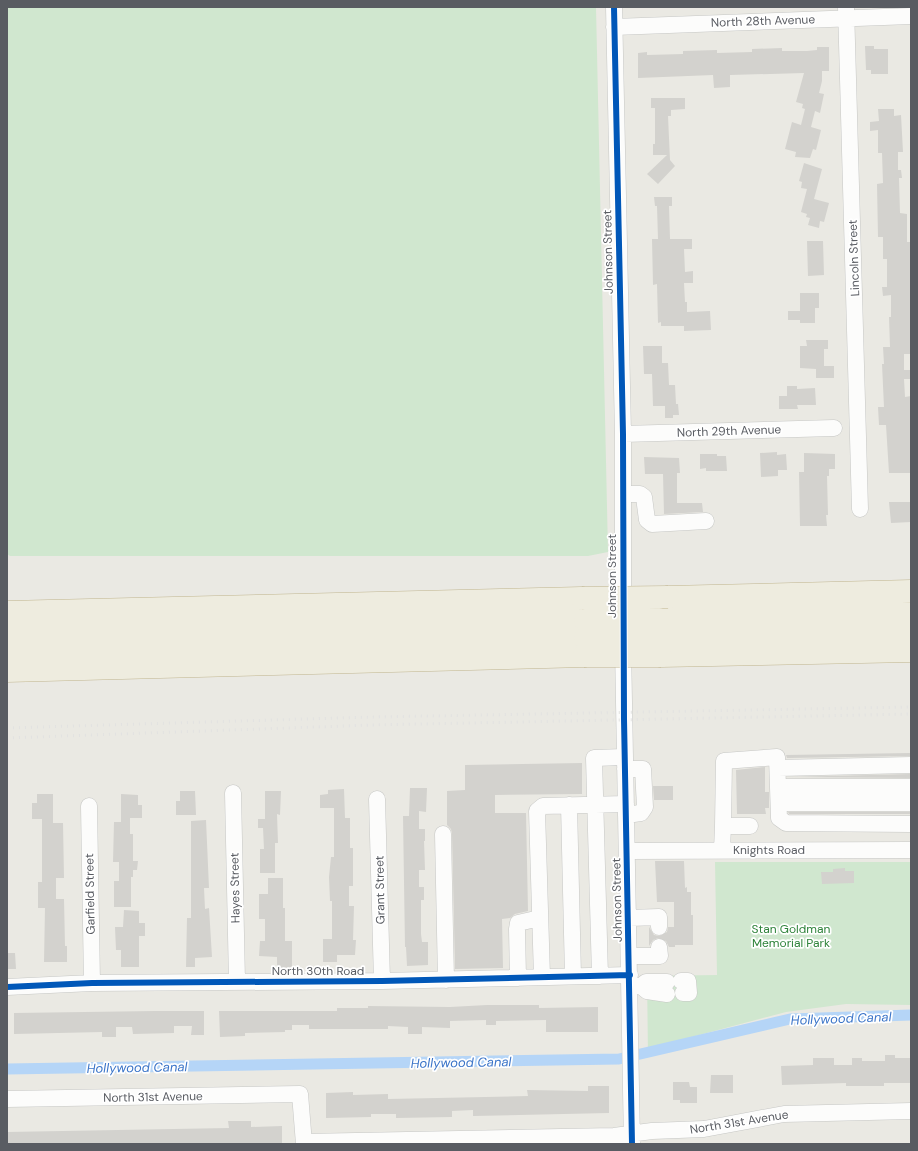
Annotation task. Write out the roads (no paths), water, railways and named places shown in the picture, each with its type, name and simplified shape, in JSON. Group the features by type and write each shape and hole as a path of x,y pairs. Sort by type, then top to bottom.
{"highway":[{"path":"7,612 911,591"},
{"path":"660,637 911,612"},
{"path":"7,651 911,630"},
{"path":"7,631 585,638 660,637 911,651"},
{"path":"7,671 585,638"}],"street":[{"name":"Johnson Street","path":"614,7 623,434 625,763 630,956 634,982 631,1042 632,1139"},
{"name":"North 28th Avenue","path":"614,27 846,12 911,16"},
{"name":"Lincoln Street","path":"846,12 860,509"},
{"name":"North 29th Avenue","path":"623,434 834,428"},
{"path":"623,494 640,494 644,497 647,520 652,524 706,521"},
{"path":"623,527 642,524 647,520"},
{"path":"722,850 724,761 777,757 780,818 786,823 911,824"},
{"path":"600,976 594,758 625,763"},
{"path":"778,768 911,765"},
{"path":"778,787 911,787"},
{"name":"Hayes Street","path":"233,793 237,982"},
{"name":"Grant Street","path":"377,799 382,981"},
{"path":"779,803 911,803"},
{"path":"542,977 537,811 543,806 595,804 626,809"},
{"name":"Garfield Street","path":"89,806 92,983"},
{"path":"569,806 573,976"},
{"path":"723,826 750,826"},
{"path":"443,834 446,980"},
{"name":"Knights Road","path":"628,851 911,850"},
{"path":"629,918 659,917 659,927"},
{"path":"518,978 518,923 540,918"},
{"path":"630,956 660,956 659,948"},
{"name":"North 30th Road","path":"7,987 92,983 382,981 573,976 600,976 634,982"},
{"path":"634,982 647,991 675,987"},
{"name":"North 31st Avenue","path":"7,1100 300,1094 304,1143 614,1136 632,1139 652,1131 704,1129 758,1118 796,1113 911,1111"}],"waterway":[{"name":"Hollywood Canal","path":"7,1069 619,1059 790,1019 911,1015"}],"railway":[{"path":"7,728 372,717 911,707"},
{"path":"7,738 372,725 911,714"}],"park label":[{"name":"Stan Goldman Memorial Park","path":"791,936"}]}
